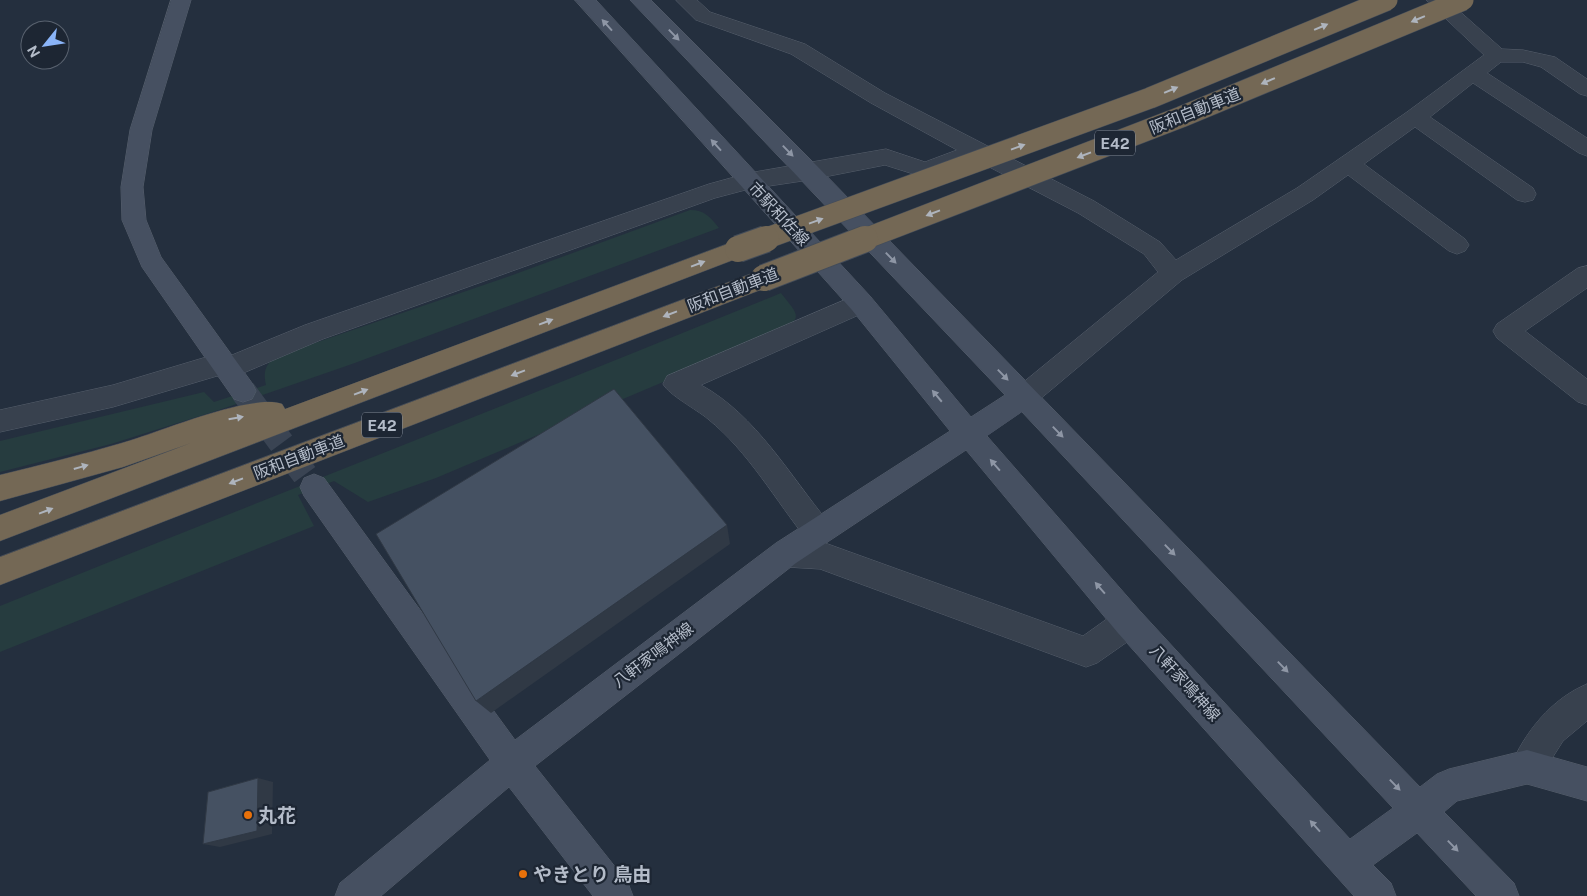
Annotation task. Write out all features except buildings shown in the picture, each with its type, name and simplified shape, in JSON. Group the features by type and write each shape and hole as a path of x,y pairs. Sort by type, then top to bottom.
{"highway":[{"name":"阪和自動車道","path":"0,528 738,249 1150,98 1387,0"},
{"name":"阪和自動車道","path":"0,571 1181,117 1463,0"},
{"path":"0,488 123,455 223,420 336,401"},
{"path":"0,575 71,545"}],"street":[{"path":"181,0 141,130 132,187 133,213 138,233 151,261 243,391"},
{"name":"市駅和佐線","path":"585,0 861,303 968,433"},
{"path":"640,0 809,172 1500,896"},
{"path":"686,0 703,16 798,48 878,98 976,151 1054,190 1152,248 1173,273"},
{"path":"1436,0 1497,55"},
{"path":"1024,397 1173,273 1305,194 1415,117 1497,55 1523,56 1548,62 1587,89"},
{"path":"1472,73 1587,148"},
{"path":"1415,117 1525,194"},
{"path":"0,421 109,398 225,366 709,192 749,181 886,157 926,170 976,151"},
{"path":"1349,164 1457,245"},
{"path":"1587,275 1506,331 1587,394"},
{"path":"819,532 795,505 736,427 695,394 676,384 861,303"},
{"name":"八軒家鳴神線","path":"353,896 512,763 786,553 1024,397"},
{"name":"八軒家鳴神線","path":"968,433 1129,622 1348,862"},
{"path":"314,487 512,763 615,896"},
{"path":"786,553 820,556 1086,652 1129,622"},
{"path":"1527,767 1551,730 1587,700"},
{"path":"1378,896 1348,862 1449,786 1527,767 1587,784"}],"green space":[{"path":"690,210 700,211 707,215 719,228 352,364 219,410 111,444 0,472 0,441 204,392 214,402 266,385 266,369 277,356 510,276"},
{"path":"781,293 792,307 796,316 791,324 777,334 436,478 368,502 334,481 298,495 314,526 0,652 0,606"}],"tunnel":[{"path":"243,391 314,487"}],"place":[{"name":"丸花","path":"248,815"},
{"name":"やきとり 鳥由","path":"523,874"}]}
